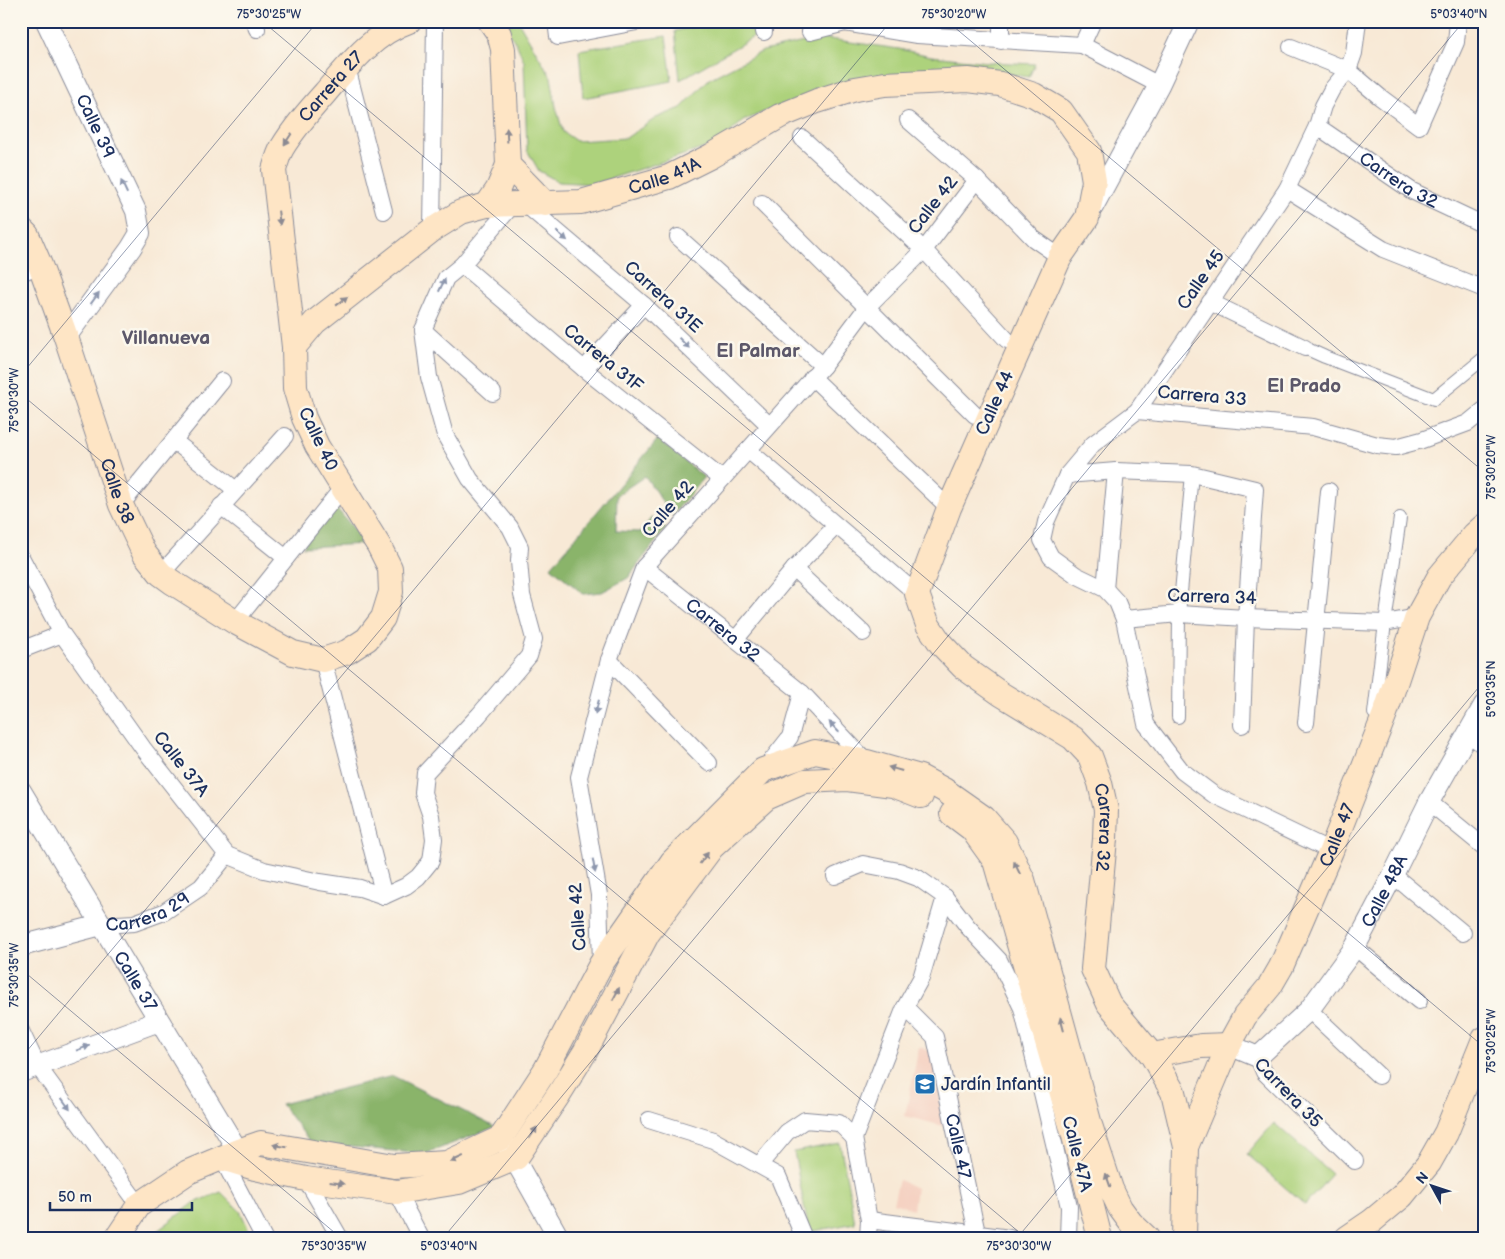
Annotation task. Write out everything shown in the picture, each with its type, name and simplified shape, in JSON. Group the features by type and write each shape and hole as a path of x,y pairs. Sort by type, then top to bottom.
{"main road":[{"name":"Carrera 27","path":"274,170 281,150 297,125 347,68 376,40 401,24 410,21"},
{"path":"490,21 499,34 503,49 508,165 528,204"},
{"name":"Calle 41A","path":"294,347 316,322 432,230 461,212 487,204 581,202 669,177 711,156 780,116 817,101 855,89 885,84 968,80 1000,84 1034,94 1061,110"},
{"name":"Calle 44","path":"917,594 949,508 1060,257 1087,218 1094,181 1089,151 1061,110"},
{"path":"487,204 498,189 508,165"},
{"name":"Calle 40","path":"274,170 294,347 295,388 304,418 317,446 379,546 390,568 391,592 383,618 367,639 347,652 322,660"},
{"name":"Calle 38","path":"21,229 27,235 31,269 66,337 121,505 144,553 161,574 235,622 293,654 322,660"},
{"path":"290,314 298,324 307,325 316,322"},
{"name":"Calle 47","path":"1186,1147 1229,1045 1245,1016 1270,986 1281,967 1331,851 1386,711 1417,618 1439,577 1474,535 1484,526"},
{"name":"Carrera 32","path":"917,594 928,625 941,644 963,667 1001,694 1073,738 1090,756 1100,783 1106,810 1093,968 1109,1004 1152,1055 1173,1092 1186,1147"},
{"path":"117,1238 139,1205 188,1172 261,1143 394,1166 447,1163 501,1138 546,1069 601,964 672,862 763,770 815,752 867,762 913,775 944,790 984,818 1005,842 1023,880 1090,1125 1110,1189 1120,1208 1147,1238"},
{"path":"230,1155 255,1168 397,1192 459,1182 516,1158 559,1094 584,1052 648,933 712,847 766,798 805,781 859,779 893,785 916,794 950,812 972,829 995,861 1073,1132 1100,1238"},
{"path":"1347,1238 1372,1221 1402,1196 1429,1164 1446,1134 1484,1039"},
{"name":"Carrera 35","path":"1152,1055 1201,1046 1229,1045"},
{"path":"1184,1238 1186,1147"}],"street":[{"name":"Calle 39","path":"46,21 136,211 140,233 66,337"},
{"path":"432,230 435,21"},
{"path":"557,29 642,21"},
{"path":"1001,21 1001,41"},
{"path":"1082,45 1093,21"},
{"name":"Calle 44","path":"1087,218 1159,85 1189,21"},
{"name":"Calle 45","path":"1105,590 1076,575 1051,557 1042,540 1046,522 1067,474 1093,444 1136,411 1287,189 1317,126 1323,106 1332,89 1348,70 1354,54 1358,21"},
{"path":"1291,47 1348,70 1380,98 1418,126 1456,42 1458,21"},
{"path":"810,32 845,22 917,28 1001,41 1082,45 1159,85"},
{"path":"347,68 384,211"},
{"path":"908,120 983,186 1034,240 1060,257"},
{"name":"Carrera 32","path":"1317,126 1412,191 1484,225"},
{"path":"802,138 924,250 1007,340"},
{"name":"Calle 42","path":"601,964 599,895 579,777 610,660 644,566 818,372 867,307 924,250 983,186"},
{"path":"1287,189 1383,249 1484,289"},
{"path":"762,203 975,415"},
{"path":"226,855 264,870 360,888 384,896 406,886 418,877 432,861 434,839 431,816 423,793 425,773 479,715 529,656 534,639 522,595 519,562 520,547 510,528 470,479 445,435 429,377 423,330 446,278 528,204"},
{"name":"Carrera 31E","path":"528,204 644,305 770,425"},
{"path":"678,237 818,372 949,508"},
{"name":"Carrera 31F","path":"462,265 584,369 722,479"},
{"path":"1210,302 1325,357 1434,400 1484,358"},
{"path":"584,369 644,305"},
{"path":"423,330 493,393"},
{"path":"121,505 222,381"},
{"name":"Carrera 33","path":"1136,411 1314,427 1377,445 1396,447 1422,440 1468,423 1484,410"},
{"path":"161,574 285,436"},
{"path":"174,441 236,490"},
{"path":"748,450 917,594"},
{"path":"1067,474 1116,471 1192,474 1255,489 1246,618 1242,725"},
{"path":"1116,471 1105,590 1117,602 1124,619 1146,724 1182,771 1214,795 1331,851"},
{"path":"1178,717 1179,614 1192,474"},
{"path":"235,622 343,487"},
{"path":"1306,723 1329,491"},
{"path":"221,506 286,558"},
{"path":"1374,712 1400,518"},
{"path":"736,639 794,569 836,526"},
{"name":"Calle 37A","path":"21,557 62,634 143,748 226,855"},
{"name":"Carrera 32","path":"644,566 802,693 867,762"},
{"path":"794,569 863,633"},
{"name":"Carrera 34","path":"1124,619 1179,614 1385,623 1417,618"},
{"path":"21,650 62,634"},
{"path":"322,660 384,896"},
{"path":"610,660 709,763"},
{"path":"763,770 790,737 802,693"},
{"name":"Calle 48A","path":"1258,1057 1309,1010 1355,947 1429,802 1484,704"},
{"path":"1468,733 1484,746"},
{"name":"Calle 37","path":"21,791 159,1021 230,1155 264,1238"},
{"path":"1429,802 1484,847"},
{"name":"Carrera 29","path":"21,946 101,926 134,924 164,912 201,887 226,855"},
{"name":"Calle 47A","path":"835,876 863,864 899,870 918,878 945,897 968,927 999,960 1022,1008 1069,1207 1068,1238"},
{"path":"1393,875 1463,932"},
{"path":"868,1238 869,1220 854,1138 906,1008 921,978 945,897"},
{"path":"1355,947 1419,1001"},
{"name":"Calle 47","path":"906,1008 935,1038 977,1235"},
{"path":"1309,1010 1379,1076"},
{"path":"29,1068 159,1021"},
{"path":"21,1031 29,1068 139,1205"},
{"name":"Carrera 35","path":"1229,1045 1258,1057 1264,1072 1355,1161"},
{"path":"649,1120 714,1140 760,1164 778,1176 804,1238"},
{"path":"760,1164 786,1132 805,1120 839,1123 854,1138"},
{"path":"501,1138 516,1158 560,1238"},
{"path":"306,1178 340,1238"},
{"path":"397,1192 421,1238"},
{"path":"869,1220 1010,1238"}],"shaded area":[{"name":"Jardín Infantil","path":"919,1047 934,1052 943,1126 905,1116"},
{"path":"899,1180 916,1188 913,1209 893,1203"}],"green space":[{"path":"518,21 551,77 556,107 563,132 576,141 626,138 656,118 681,108 709,79 763,51 822,38 899,49 931,56 988,62 1035,64 1029,77 972,69 778,106 743,121 717,144 594,184 559,182 539,171 527,150 524,61 516,43 501,22"},
{"path":"720,21 756,21 755,36 680,80 675,31"},
{"path":"666,36 672,81 583,98 579,50"},
{"path":"658,439 704,477 672,516 645,476 617,495 616,531 640,532 652,517 666,528 628,578 602,592 583,594 551,567"},
{"path":"332,503 367,544 303,547"},
{"path":"393,1076 495,1127 425,1154 311,1143 281,1104"},
{"path":"1274,1123 1332,1174 1305,1205 1247,1154"},
{"path":"840,1143 855,1223 809,1232 794,1152"},
{"path":"221,1192 240,1211 253,1238 148,1238 194,1203"}],"place":[{"name":"Jardín Infantil","path":"925,1084"}],"district":[{"name":"Villanueva","path":"166,338"},
{"name":"El Palmar","path":"758,351"},
{"name":"El Prado","path":"1304,386"}]}
